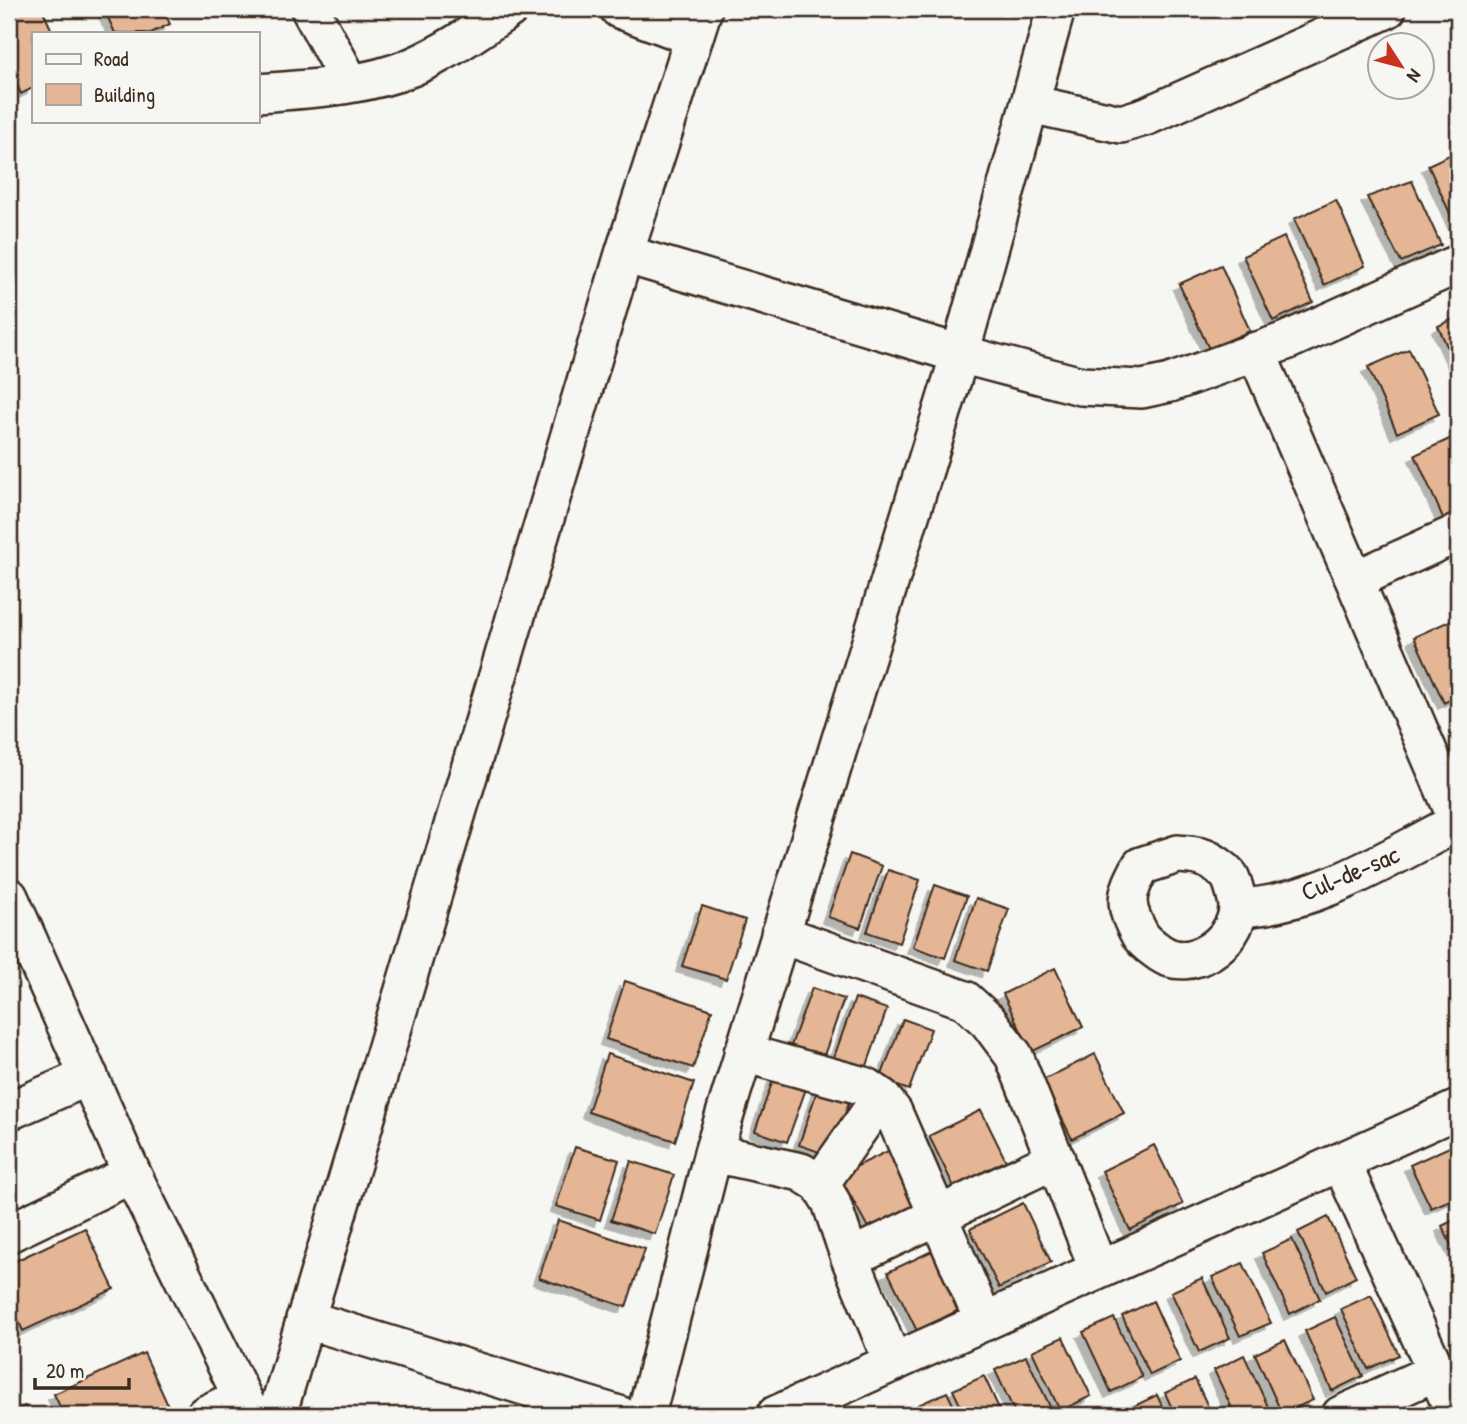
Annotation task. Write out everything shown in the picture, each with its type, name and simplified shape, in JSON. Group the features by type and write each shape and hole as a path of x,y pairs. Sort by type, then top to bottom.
{"street":[{"path":"310,9 350,83"},
{"path":"259,93 350,83 410,68 447,50 509,9"},
{"path":"277,1415 624,254 699,23 619,9"},
{"path":"646,1415 713,1153 960,354 1056,9"},
{"path":"1030,104 1121,124 1147,117 1387,9"},
{"path":"624,254 960,354 1081,386 1142,389 1170,383 1286,341 1458,264"},
{"path":"1256,351 1458,821"},
{"path":"1354,580 1458,533"},
{"name":"Cul-de-sac","path":"1238,908 1254,907 1315,892 1458,821"},
{"path":"9,897 132,1174 247,1406 205,1415"},
{"path":"780,934 965,1000 988,1021 1014,1056 1100,1270"},
{"path":"743,1053 864,1086 881,1097 893,1112 984,1322"},
{"path":"9,1111 89,1076"},
{"path":"820,1184 881,1097"},
{"path":"776,1415 1458,1109"},
{"path":"713,1153 801,1172 820,1184 831,1202 850,1258 893,1363"},
{"path":"850,1258 1056,1159"},
{"path":"1341,1161 1457,1415"},
{"path":"9,1233 132,1174"},
{"path":"305,1320 619,1415"},
{"path":"1341,1415 1437,1371"}],"building":[{"path":"9,9 42,9 53,32 32,32 32,88 21,94 9,66"},
{"path":"104,9 163,9 170,24 153,32 115,32"},
{"path":"1458,151 1458,231 1428,165"},
{"path":"1412,181 1441,245 1401,262 1367,197"},
{"path":"1336,200 1365,266 1324,285 1294,219"},
{"path":"1284,237 1313,302 1273,321 1243,256"},
{"path":"1221,265 1250,331 1209,349 1179,284"},
{"path":"1458,317 1458,371 1438,326"},
{"path":"1409,349 1439,414 1397,433 1368,367"},
{"path":"1456,436 1458,514 1444,520 1415,455"},
{"path":"1456,618 1458,696 1444,703 1414,637"},
{"path":"850,854 882,866 860,928 828,917"},
{"path":"888,870 920,880 899,943 867,932"},
{"path":"935,885 967,896 945,958 913,947"},
{"path":"976,898 1009,909 987,971 955,960"},
{"path":"702,906 745,920 726,979 682,966"},
{"path":"1055,968 1083,1027 1031,1052 1003,994"},
{"path":"625,981 712,1010 693,1068 606,1039"},
{"path":"812,988 844,999 822,1061 789,1051"},
{"path":"855,998 887,1009 865,1071 833,1060"},
{"path":"903,1019 931,1029 909,1090 880,1080"},
{"path":"607,1054 694,1083 675,1141 588,1112"},
{"path":"1095,1054 1124,1113 1072,1139 1043,1080"},
{"path":"777,1069 809,1080 787,1142 755,1131"},
{"path":"820,1082 852,1093 831,1156 799,1145"},
{"path":"981,1110 1010,1169 958,1195 929,1136"},
{"path":"1458,1143 1458,1197 1431,1208 1410,1165"},
{"path":"1154,1145 1183,1204 1130,1230 1102,1171"},
{"path":"575,1147 619,1160 600,1220 556,1206"},
{"path":"896,1147 922,1208 872,1235 839,1175"},
{"path":"631,1161 674,1175 655,1234 611,1220"},
{"path":"1023,1203 1051,1262 999,1288 970,1229"},
{"path":"1328,1217 1356,1277 1326,1292 1298,1232"},
{"path":"1458,1218 1458,1252 1455,1253 1442,1226"},
{"path":"558,1220 645,1249 626,1307 539,1278"},
{"path":"85,1228 114,1289 23,1331 9,1299 9,1264"},
{"path":"1292,1239 1320,1299 1290,1314 1262,1253"},
{"path":"940,1247 969,1305 917,1331 888,1272"},
{"path":"1243,1263 1271,1323 1240,1336 1212,1277"},
{"path":"1202,1278 1230,1338 1199,1352 1171,1292"},
{"path":"1371,1295 1399,1355 1368,1369 1341,1309"},
{"path":"1153,1301 1180,1361 1150,1375 1122,1316"},
{"path":"1335,1317 1363,1376 1332,1391 1305,1331"},
{"path":"1114,1318 1142,1377 1111,1392 1083,1332"},
{"path":"1063,1337 1091,1396 1060,1411 1032,1351"},
{"path":"1285,1340 1313,1400 1282,1414 1255,1354"},
{"path":"144,1353 172,1414 64,1415 54,1394"},
{"path":"1244,1355 1272,1415 1235,1415 1214,1370"},
{"path":"1026,1356 1054,1415 1016,1415 995,1370"},
{"path":"984,1376 1002,1415 965,1415 953,1390"},
{"path":"1195,1379 1212,1415 1175,1415 1165,1393"},
{"path":"947,1392 958,1415 920,1415 916,1406"},
{"path":"1157,1395 1166,1415 1129,1415 1126,1410"},
{"path":"25,1406 30,1415 9,1415 9,1413"}]}
